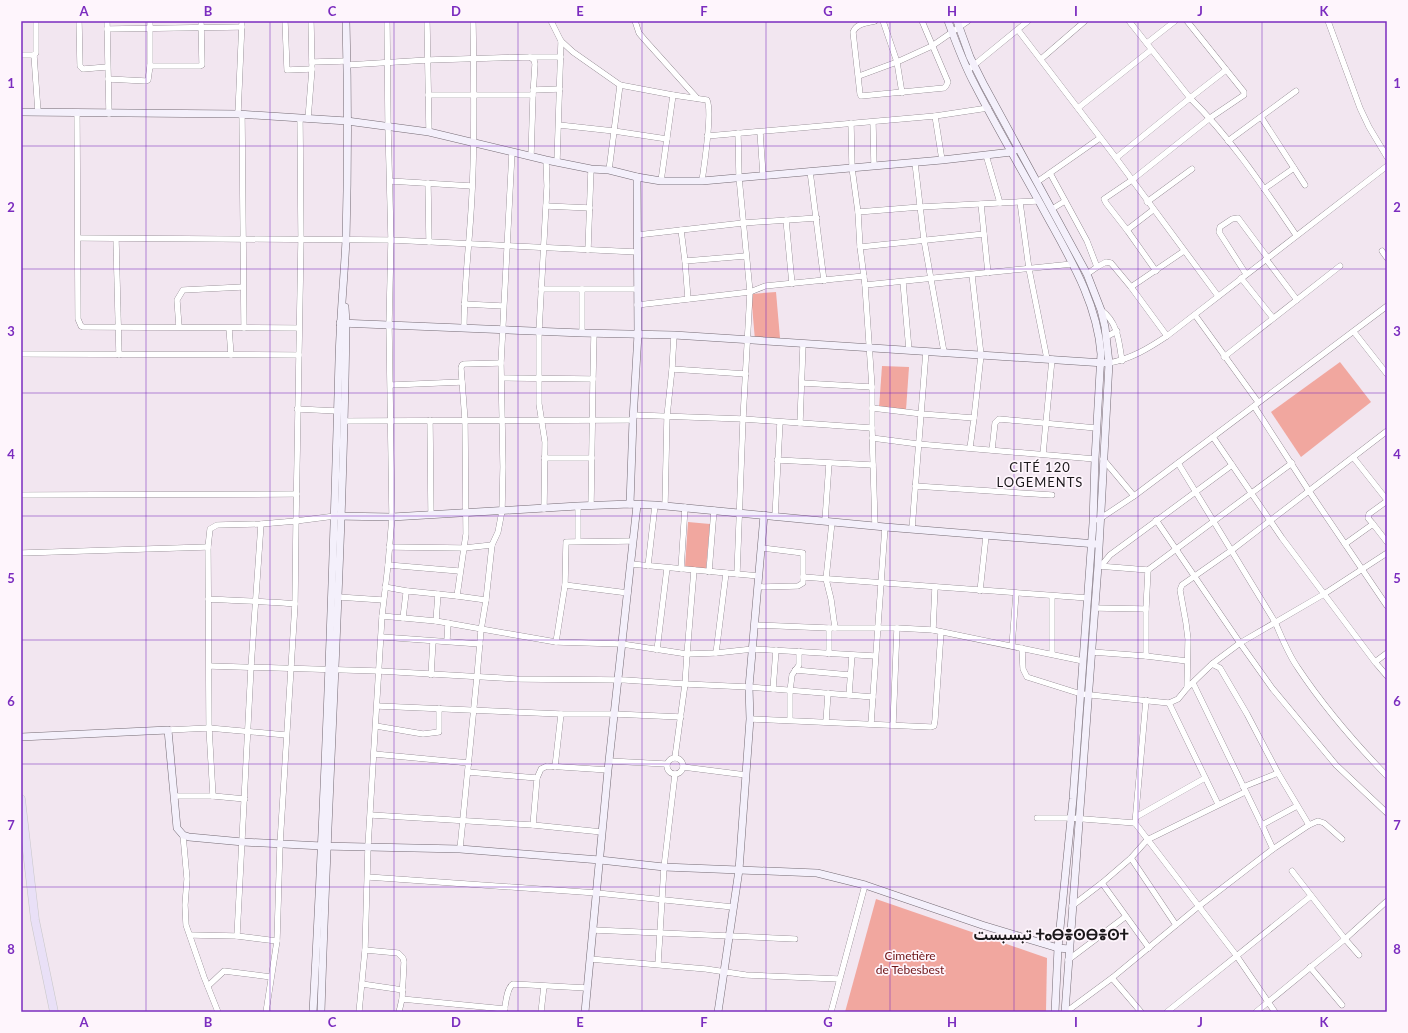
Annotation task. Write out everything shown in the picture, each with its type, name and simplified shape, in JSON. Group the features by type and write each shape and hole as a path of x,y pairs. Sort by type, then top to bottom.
{"main road":[{"path":"21,799 35,920 54,1012"},
{"path":"21,836 30,912 50,1012"}],"street":[{"path":"36,21 36,53 34,55 38,112"},
{"path":"79,21 80,66 84,70 107,67"},
{"path":"107,21 109,114"},
{"path":"108,79 146,81 149,77 150,21"},
{"path":"150,66 202,65 202,21"},
{"path":"284,21 287,70 312,69"},
{"path":"308,119 312,69 311,21"},
{"path":"332,671 338,597 337,411 343,323 346,240 346,21"},
{"path":"359,1012 365,950 368,846 382,636 382,616 392,517 392,421 389,325 391,240 387,21"},
{"path":"427,21 429,132"},
{"path":"464,328 464,304 474,142 473,21"},
{"path":"551,21 562,40 573,52 620,86 707,100 709,105 702,181"},
{"path":"635,21 639,33 697,98"},
{"path":"875,21 860,25 854,29 853,32 861,96 944,88 948,84 922,21"},
{"path":"884,21 897,62 902,93"},
{"path":"948,21 971,68 1015,150 1038,201 1090,301 1100,344 1093,524 1071,818 1058,948 1055,1012"},
{"path":"859,76 897,62 932,46 952,31 958,24 968,21"},
{"path":"971,68 1028,21"},
{"path":"1129,21 1190,98 1210,118 1228,141 1296,235"},
{"path":"1147,43 1175,21"},
{"path":"1156,271 1104,199 1132,180 1210,118 1244,95 1244,92 1187,21"},
{"path":"1328,21 1360,108 1369,128 1387,157"},
{"path":"1041,60 1082,22"},
{"path":"107,30 202,28 242,24 240,114 244,328"},
{"path":"958,24 971,68 988,108 1037,182 1087,274 1101,310 1109,363 1103,459 1100,566 1088,695 1068,960 1066,1012"},
{"path":"1018,30 1116,158 1147,202 1218,296"},
{"path":"557,162 562,40"},
{"path":"1078,108 1152,50"},
{"path":"21,55 34,55"},
{"path":"530,57 534,60 535,64 532,156"},
{"path":"312,62 388,63 428,60 561,57"},
{"path":"1116,158 1226,70"},
{"path":"609,170 620,86"},
{"path":"428,95 474,95 560,89"},
{"path":"1228,141 1296,91"},
{"path":"661,181 673,95"},
{"path":"707,136 935,116 988,108"},
{"path":"21,112 240,114 347,121 429,132 546,160 591,169 609,170 661,181 702,181 763,176 942,160 1015,150"},
{"path":"77,113 79,323 83,327 299,328"},
{"path":"935,116 942,160"},
{"path":"1261,117 1306,185"},
{"path":"266,1012 277,941 280,844 294,604 301,240 300,118"},
{"path":"873,122 874,166"},
{"path":"851,123 852,168 865,285 872,387 875,526"},
{"path":"559,124 667,139"},
{"path":"760,132 763,176"},
{"path":"737,574 750,292 739,178 738,133"},
{"path":"1037,182 1100,138"},
{"path":"460,849 478,676 481,630 492,545 498,532 502,511 503,467 501,363 512,152"},
{"path":"986,155 1000,203"},
{"path":"544,509 545,442 540,421 539,404 539,330 546,206 546,160"},
{"path":"915,162 924,240 944,352"},
{"path":"343,323 582,333 674,335 748,341 869,347 1109,363 1122,361 1150,347 1167,336 1387,166"},
{"path":"1264,189 1294,168"},
{"path":"588,250 591,169"},
{"path":"1147,202 1192,169"},
{"path":"810,171 824,281"},
{"path":"1050,174 1087,241 1097,267"},
{"path":"585,1012 608,770 633,541 633,418 638,334 637,177"},
{"path":"390,181 472,186"},
{"path":"428,183 429,242"},
{"path":"858,212 920,207 1038,201"},
{"path":"1052,209 1065,201"},
{"path":"1020,202 1029,269 1049,359 1043,454"},
{"path":"981,204 988,274"},
{"path":"546,206 590,208"},
{"path":"1127,230 1153,210"},
{"path":"637,235 743,223 817,218"},
{"path":"1274,318 1244,276 1219,232 1220,227 1232,219 1238,218 1297,300"},
{"path":"786,220 792,284"},
{"path":"681,230 688,299"},
{"path":"860,247 984,234"},
{"path":"78,238 391,240 637,252"},
{"path":"116,239 119,355"},
{"path":"1132,287 1184,251"},
{"path":"1382,251 1387,258"},
{"path":"685,261 746,256"},
{"path":"1087,274 1106,262 1111,263 1132,287 1167,336"},
{"path":"865,285 988,274 1072,264"},
{"path":"1224,357 1340,266"},
{"path":"970,448 981,355 972,275"},
{"path":"637,305 750,292 764,286 864,276"},
{"path":"903,282 909,350"},
{"path":"179,327 177,300 183,290 243,287"},
{"path":"541,289 637,289"},
{"path":"582,289 582,333"},
{"path":"464,304 503,306"},
{"path":"1093,524 1213,438 1387,306"},
{"path":"1101,310 1112,321 1117,331 1122,361"},
{"path":"1196,315 1256,404 1309,491 1362,569 1385,599 1387,606"},
{"path":"321,1012 325,846 338,516 345,422 343,323"},
{"path":"229,328 231,355"},
{"path":"1106,337 1117,331"},
{"path":"1354,332 1387,374"},
{"path":"591,506 594,333"},
{"path":"665,505 666,416 672,369 674,335"},
{"path":"800,423 803,344"},
{"path":"912,529 926,351"},
{"path":"21,354 298,355"},
{"path":"457,596 459,572 466,534 465,420 461,368 464,364 501,363"},
{"path":"672,369 746,374"},
{"path":"502,378 593,379"},
{"path":"391,384 462,382"},
{"path":"802,383 872,387"},
{"path":"872,408 974,418"},
{"path":"297,409 337,411"},
{"path":"345,422 430,420 540,421 666,416 744,419 872,428"},
{"path":"992,450 995,423 998,419 1096,428"},
{"path":"430,420 431,515"},
{"path":"775,517 780,422"},
{"path":"1187,688 1188,639 1180,588 1387,431"},
{"path":"872,438 918,444 1095,459"},
{"path":"1213,438 1269,521 1387,676"},
{"path":"1353,457 1387,500 1369,514 1368,518 1387,542"},
{"path":"544,458 592,458"},
{"path":"1103,459 1134,496"},
{"path":"777,460 873,465"},
{"path":"829,463 829,522 826,579 831,600 832,628 829,654"},
{"path":"1178,463 1275,622 1285,646 1298,668 1328,709 1387,776"},
{"path":"1100,566 1148,570 1292,463"},
{"path":"1100,566 1110,555 1232,465"},
{"path":"915,486 1052,495"},
{"path":"21,495 297,494"},
{"path":"213,796 209,728 208,547 210,529 213,526 261,524 338,516 392,517 634,504 665,505 775,517 986,536 1100,544"},
{"path":"648,566 655,505"},
{"path":"578,506 578,541"},
{"path":"681,569 685,507"},
{"path":"709,572 714,510"},
{"path":"718,1012 739,870 750,719 749,687 764,515"},
{"path":"1156,520 1272,688 1336,765 1387,813"},
{"path":"238,936 251,667 261,524"},
{"path":"1345,544 1373,524"},
{"path":"871,724 885,527"},
{"path":"980,591 986,536"},
{"path":"556,642 565,585 566,542 633,541"},
{"path":"390,547 464,548 492,545"},
{"path":"21,553 208,547"},
{"path":"758,587 798,586 803,583 803,552 762,548"},
{"path":"1022,648 1023,669 1027,677 1080,694 1169,703 1178,699 1187,688 1212,664 1240,643 1324,594 1387,553"},
{"path":"631,564 759,576"},
{"path":"388,565 459,572"},
{"path":"657,650 667,568"},
{"path":"675,757 685,684 694,570"},
{"path":"1146,656 1148,570"},
{"path":"716,653 726,573"},
{"path":"803,577 1088,598"},
{"path":"565,585 628,593"},
{"path":"385,587 486,600"},
{"path":"933,630 935,587"},
{"path":"403,618 407,591"},
{"path":"1012,646 1016,593"},
{"path":"436,621 438,594"},
{"path":"1052,596 1052,654"},
{"path":"338,597 384,600"},
{"path":"208,599 234,601 256,600 294,604"},
{"path":"1095,608 1146,609"},
{"path":"382,616 436,621 556,642 622,644 687,654 716,653 752,649 875,656"},
{"path":"447,641 448,623"},
{"path":"754,625 832,628 877,627 933,630 1083,661"},
{"path":"893,725 897,628"},
{"path":"750,719 927,727 934,726 941,632"},
{"path":"382,636 480,644"},
{"path":"431,675 433,641"},
{"path":"773,689 776,650"},
{"path":"790,720 790,691 792,675 799,664 799,652"},
{"path":"1092,652 1187,661"},
{"path":"1375,662 1387,653"},
{"path":"849,695 852,655"},
{"path":"1212,664 1220,668 1247,714 1278,773 1309,824"},
{"path":"209,666 478,676 517,679 618,680 749,687 873,697"},
{"path":"795,670 850,675"},
{"path":"1193,683 1273,849"},
{"path":"826,722 828,693"},
{"path":"1146,700 1136,820 1147,840 1236,955 1275,1012"},
{"path":"1169,703 1218,804"},
{"path":"377,706 474,709 561,714 614,714 681,717"},
{"path":"376,726 423,734 439,732 439,708"},
{"path":"555,766 561,714"},
{"path":"21,737 209,728 286,735"},
{"path":"168,730 177,828 183,835 193,838 325,846 460,849 600,860 664,867 816,873 865,885 982,925 1058,948 1069,949"},
{"path":"374,754 469,763"},
{"path":"675,757 680,759 683,767 680,772 675,774 669,772 666,764 669,759 675,757"},
{"path":"609,761 666,764"},
{"path":"533,825 537,778 540,769 547,766 555,766 608,770"},
{"path":"683,767 746,775"},
{"path":"468,772 537,778"},
{"path":"1072,906 1131,858 1147,840 1244,789 1278,773"},
{"path":"658,964 664,867 675,774"},
{"path":"1037,818 1136,820 1205,778"},
{"path":"175,796 213,796 244,799"},
{"path":"1262,825 1297,806"},
{"path":"370,815 533,825 602,832"},
{"path":"1066,1012 1112,978 1199,906 1273,849 1309,824 1318,821 1322,822 1342,839"},
{"path":"183,835 187,879 185,919 198,962 218,1012"},
{"path":"325,846 313,1012 328,1012"},
{"path":"1131,858 1176,925"},
{"path":"1292,871 1359,955"},
{"path":"368,877 662,899 733,907"},
{"path":"1102,883 1125,917 1149,948"},
{"path":"831,1012 839,979 856,925 865,885"},
{"path":"1167,1012 1311,896"},
{"path":"1256,1012 1345,939 1387,901"},
{"path":"1068,960 1125,917"},
{"path":"592,930 795,939"},
{"path":"190,935 238,936 277,941"},
{"path":"365,950 398,953 404,962 403,990 399,1012"},
{"path":"590,959 658,964 746,975 839,979"},
{"path":"1310,967 1342,1005"},
{"path":"208,986 224,971 271,976"},
{"path":"1112,978 1141,1012"},
{"path":"362,984 403,990"},
{"path":"402,999 504,1011 508,990 513,984 587,988"},
{"path":"541,1012 544,986"}],"green space":[{"path":"776,292 780,338 755,340 751,294"},
{"path":"1340,362 1371,402 1301,457 1271,412"},
{"path":"882,366 909,367 906,410 879,408"},
{"path":"688,522 710,524 706,569 685,567"},
{"name":"Cimetière de Tebesbest","path":"876,899 1047,958 1046,1012 845,1012"}],"district":[{"name":"CITÉ 120 LOGEMENTS","path":"1040,474"},
{"name":"تبسبست ⵜⴰⴱⴻⵙⴱⴻⵙⵜ","path":"1051,934"}]}
